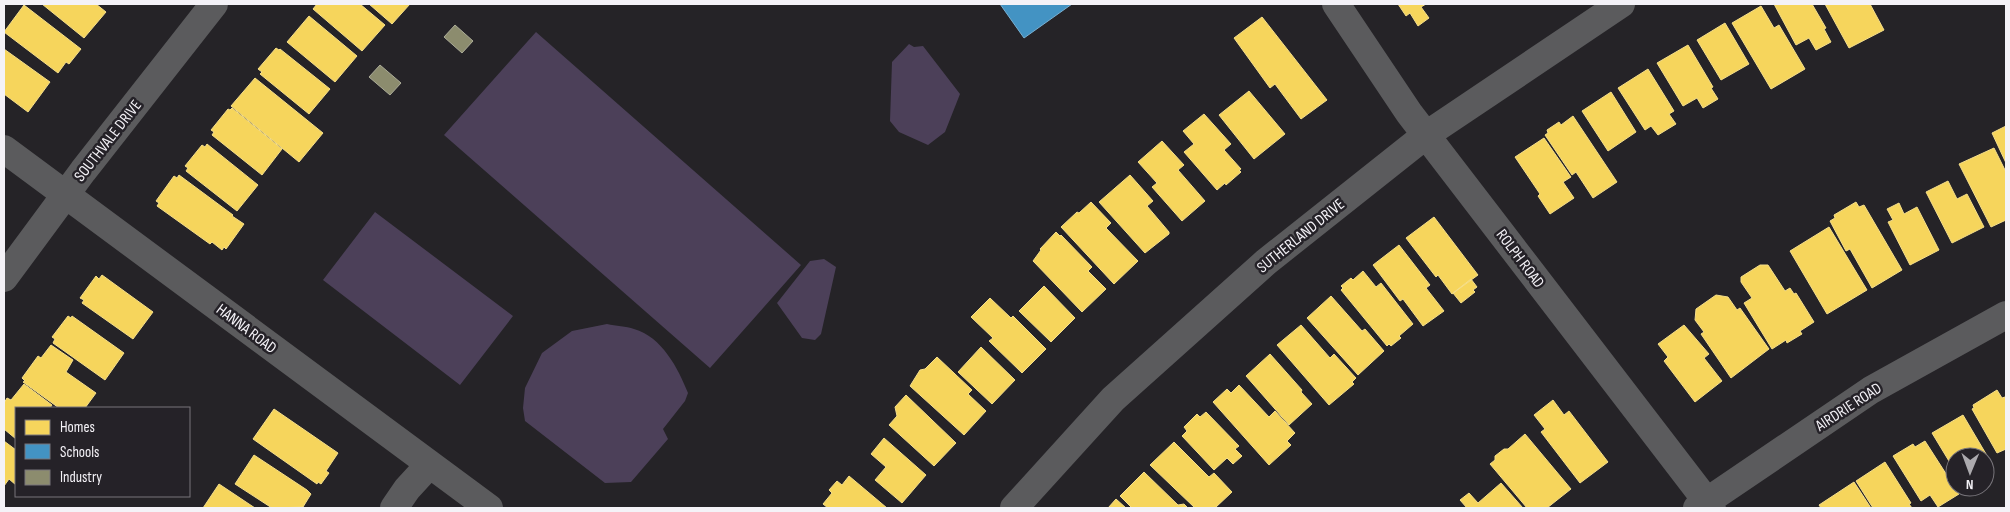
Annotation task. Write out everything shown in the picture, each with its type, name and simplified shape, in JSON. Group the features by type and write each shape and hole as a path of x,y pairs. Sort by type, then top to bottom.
{"street":[{"name":"SOUTHVALE DRIVE","path":"4,278 83,171 214,4"},
{"name":"ROLPH ROAD","path":"1336,4 1409,113 1705,506"},
{"name":"SUTHERLAND DRIVE","path":"1014,508 1113,399 1266,262 1426,134 1621,4"},
{"name":"HANNA ROAD","path":"4,150 489,508"},
{"name":"AIRDRIE ROAD","path":"1705,506 1871,390 2006,315"},
{"path":"394,508 407,489 429,465"}],"shaded area":[{"path":"536,32 801,265 710,368 444,135"},
{"path":"909,44 914,47 923,46 960,94 945,132 928,145 899,132 890,121 892,62"},
{"path":"375,212 513,316 460,385 323,280"},
{"path":"824,259 836,267 821,334 815,340 802,338 777,303 810,261"},
{"path":"607,324 628,327 644,333 653,339 661,346 674,364 688,393 685,401 663,429 668,439 631,482 605,483 525,421 523,408 525,388 542,353 572,331"}],"building: Homes":[{"path":"42,4 96,4 106,12 84,38"},
{"path":"317,4 360,4 385,25 362,51 313,9"},
{"path":"369,4 410,4 392,24"},
{"path":"1398,4 1426,4 1421,7 1429,18 1418,26 1410,13 1406,16"},
{"path":"1774,4 1812,4 1826,28 1824,29 1831,42 1816,50 1809,38 1796,45"},
{"path":"1825,4 1870,4 1884,30 1849,48"},
{"path":"24,5 81,49 69,64 66,62 58,73 4,32"},
{"path":"1761,6 1774,28 1779,25 1805,69 1771,89 1732,23"},
{"path":"309,16 357,56 335,82 287,42"},
{"path":"1262,17 1327,100 1301,119 1275,84 1270,88 1234,38"},
{"path":"1725,23 1749,64 1721,80 1697,40"},
{"path":"1688,45 1718,99 1703,108 1697,98 1683,106 1657,63"},
{"path":"276,48 280,49 330,89 309,114 260,74 262,72 258,69"},
{"path":"4,49 50,82 28,112 4,94"},
{"path":"1648,69 1674,111 1669,114 1676,124 1658,135 1651,126 1645,130 1618,88"},
{"path":"255,78 323,133 299,162 231,106"},
{"path":"1249,91 1285,134 1254,159 1219,115"},
{"path":"1611,92 1636,132 1608,151 1582,111"},
{"path":"232,108 282,149 262,175 212,135 214,132 211,130 228,109"},
{"path":"1204,114 1231,144 1224,150 1241,169 1239,170 1241,172 1217,190 1184,152 1194,144 1183,131"},
{"path":"1573,116 1617,182 1593,198 1576,172 1572,175 1545,135 1548,133 1547,130 1559,122 1561,125"},
{"path":"2006,126 2006,163 1992,133"},
{"path":"1544,138 1571,177 1563,182 1574,198 1550,214 1538,196 1540,194 1515,157"},
{"path":"1162,141 1184,165 1178,170 1205,201 1182,221 1152,187 1157,183 1138,162"},
{"path":"207,144 258,185 237,211 186,171 188,168 185,166 202,145 205,147"},
{"path":"1994,148 2006,172 2006,220 1991,227 1959,164"},
{"path":"179,175 244,224 226,249 224,247 222,250 212,242 210,244 157,206 159,203 156,201 174,176 177,178"},
{"path":"1130,175 1153,201 1147,206 1169,232 1169,234 1145,253 1099,202"},
{"path":"1948,181 1957,199 1967,194 1984,227 1952,243 1926,192"},
{"path":"1091,202 1111,223 1106,228 1138,261 1114,284 1061,227"},
{"path":"1856,202 1859,207 1864,205 1902,270 1872,288 1850,249 1846,251 1830,221 1835,218 1834,215"},
{"path":"1899,203 1904,214 1917,207 1939,250 1910,265 1888,222 1893,220 1887,209"},
{"path":"1434,217 1478,275 1452,294 1438,275 1436,277 1406,238"},
{"path":"1829,227 1867,290 1827,314 1790,251"},
{"path":"1056,232 1092,267 1088,271 1106,289 1082,312 1033,261 1040,249"},
{"path":"1399,245 1430,285 1426,288 1444,311 1423,326 1403,299 1400,301 1373,265"},
{"path":"1760,265 1768,265 1785,291 1790,288 1794,294 1796,293 1814,322 1800,331 1802,334 1787,343 1786,340 1772,349 1744,303 1752,298 1741,282 1741,277"},
{"path":"1363,271 1376,287 1381,283 1413,324 1391,346 1389,344 1387,346 1341,290 1343,288 1341,286 1351,278 1353,280"},
{"path":"102,275 153,312 133,339 82,303 84,300 80,298 96,276 99,279"},
{"path":"1471,279 1477,287 1473,290 1475,292 1461,303 1453,293"},
{"path":"1044,286 1075,318 1051,342 1019,311"},
{"path":"1716,295 1728,297 1737,310 1740,308 1769,349 1731,378 1701,334 1704,332 1695,320 1696,309"},
{"path":"1331,296 1362,331 1365,329 1384,351 1358,375 1307,318"},
{"path":"990,298 1011,318 1013,316 1046,349 1022,373 989,341 993,338 971,317"},
{"path":"68,316 71,318 72,316 124,353 105,380 53,343 55,339 52,337"},
{"path":"1301,325 1330,358 1334,354 1356,378 1352,382 1354,384 1329,405 1277,345"},
{"path":"1684,325 1709,354 1704,358 1722,381 1695,402 1664,361 1668,357 1658,344"},
{"path":"51,345 73,360 66,372 96,393 86,407 58,407 23,382 25,381 22,378 38,356 41,358"},
{"path":"981,347 1015,380 992,404 958,372"},
{"path":"1270,354 1312,404 1289,425 1246,376"},
{"path":"937,357 972,390 968,394 986,411 964,435 910,386 920,370 925,369"},
{"path":"24,384 52,405 51,407 15,407 15,438 4,429 4,403 7,398 11,400"},
{"path":"1239,385 1269,417 1275,411 1295,433 1287,441 1291,445 1269,465 1213,402 1227,389 1231,393"},
{"path":"1997,390 2002,398 2005,397 2006,449 1997,453 1972,409 1974,408 1973,405"},
{"path":"906,395 956,443 934,466 889,425 897,416 895,407"},
{"path":"1553,400 1564,415 1569,411 1608,462 1580,483 1541,432 1545,429 1534,415"},
{"path":"274,409 338,453 326,471 329,473 321,484 318,482 317,484 253,439"},
{"path":"1206,412 1239,446 1235,449 1242,456 1233,464 1227,458 1214,470 1182,436 1187,431 1184,427 1197,414 1200,417"},
{"path":"1963,415 1982,447 1945,447 1945,454 1932,433"},
{"path":"1525,434 1571,489 1547,508 1527,508 1490,464 1495,460 1495,456 1504,449 1508,449"},
{"path":"884,438 926,475 902,503 875,480 886,467 871,454"},
{"path":"4,441 15,449 15,484 9,479 4,486"},
{"path":"1925,441 1945,472 1945,497 1954,497 1938,507 1930,495 1921,501 1893,456 1913,444 1915,447"},
{"path":"1174,442 1209,477 1214,473 1232,492 1215,508 1195,508 1150,465"},
{"path":"254,455 311,494 303,507 272,508 235,484"},
{"path":"1885,462 1911,503 1909,504 1912,508 1873,508 1856,481"},
{"path":"1144,472 1178,505 1184,504 1188,508 1132,508 1120,496"},
{"path":"849,476 887,508 828,508 823,504 832,493 829,490 837,481 842,485"},
{"path":"1854,482 1871,508 1821,508 1819,505"},
{"path":"1501,483 1523,508 1467,508 1460,500 1469,493 1478,503"},
{"path":"219,484 255,508 203,508"},
{"path":"1116,499 1126,508 1108,508"}],"building: Schools":[{"path":"1000,4 1072,4 1024,38"}],"building: Industry":[{"path":"455,25 473,41 462,53 444,37"},
{"path":"380,65 401,83 390,95 369,77"}]}
